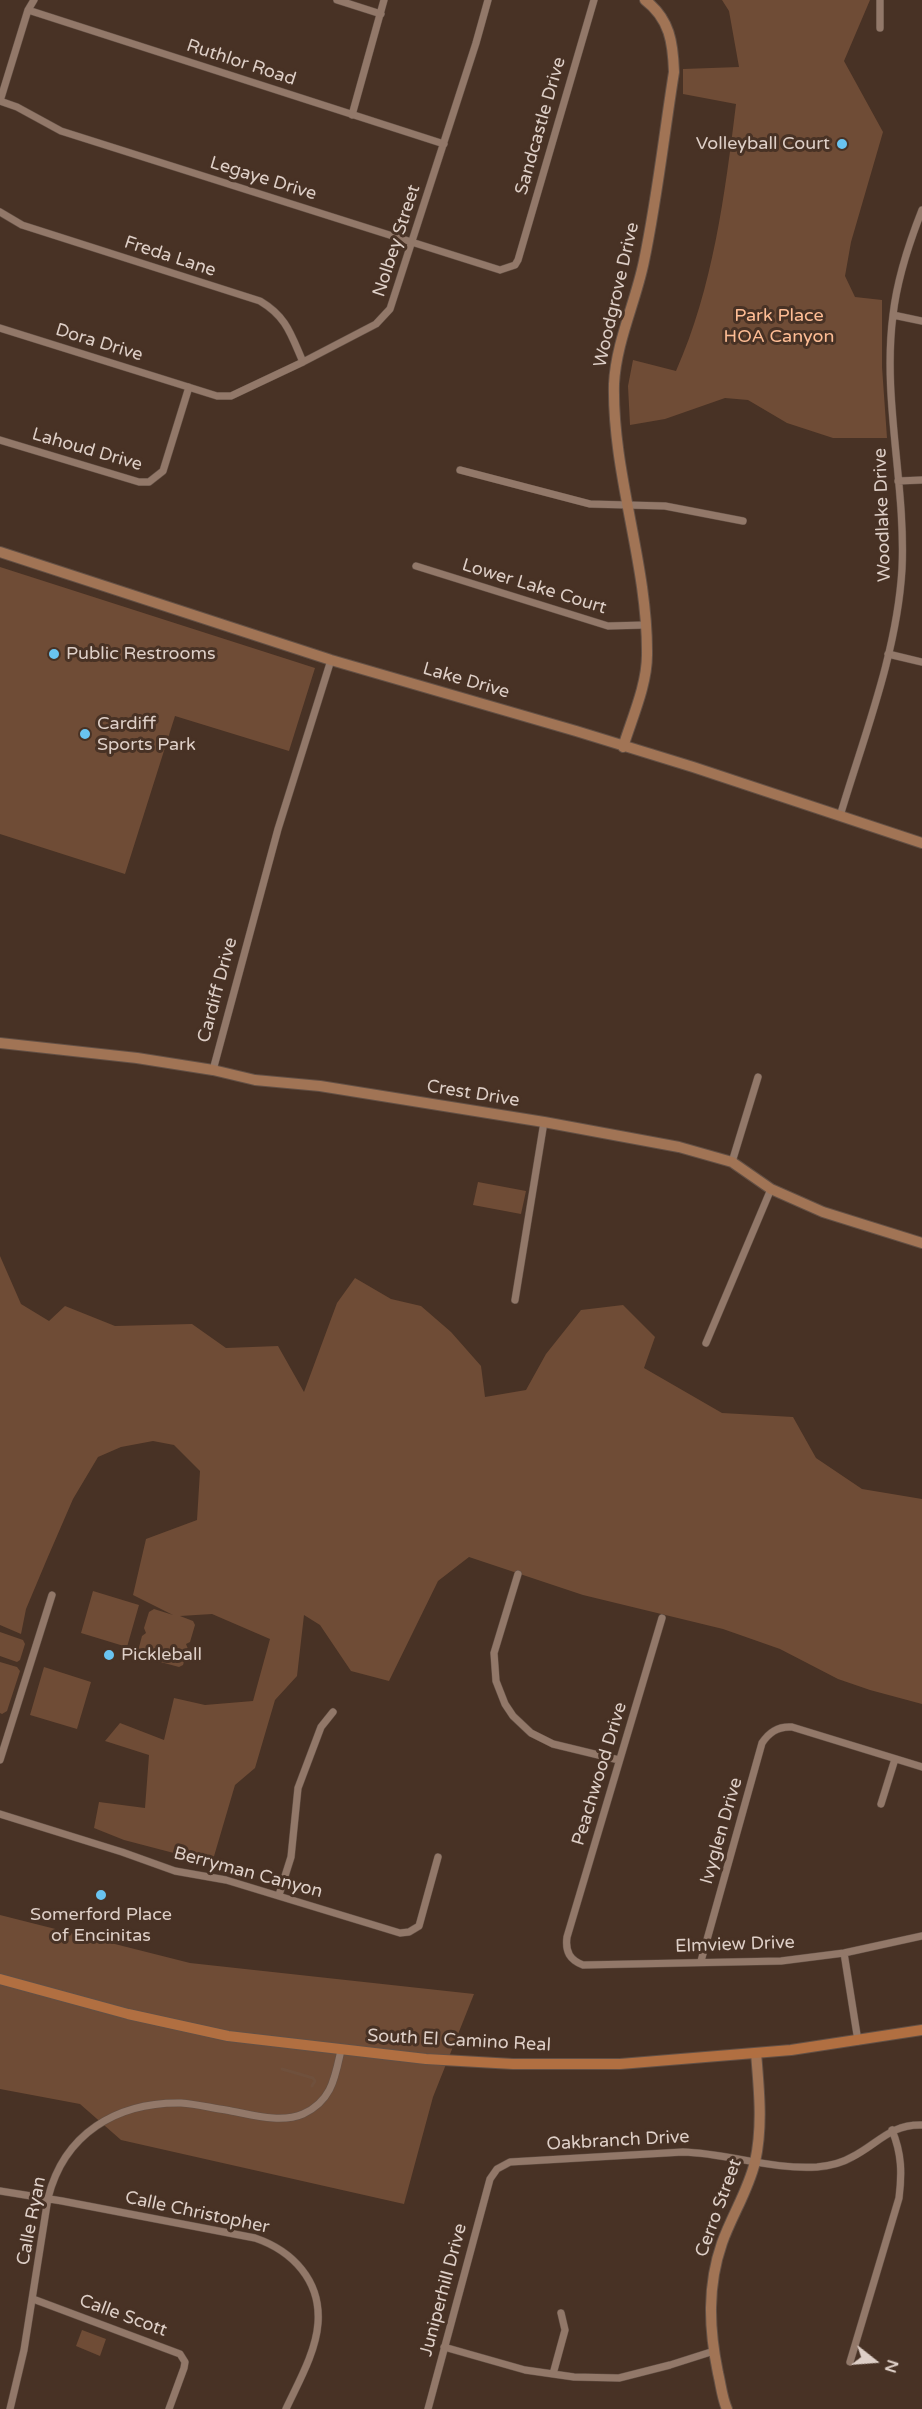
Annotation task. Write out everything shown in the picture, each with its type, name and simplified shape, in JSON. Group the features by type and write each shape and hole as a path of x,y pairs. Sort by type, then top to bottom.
{"main road":[{"name":"South El Camino Real","path":"0,1979 128,2014 228,2036 426,2059 525,2064 620,2064 756,2053 858,2041 922,2030"}],"street":[{"path":"0,101 28,10 34,0"},
{"path":"337,0 381,14"},
{"path":"352,115 384,0"},
{"name":"Nolbey Street","path":"189,387 217,396 231,396 376,324 390,309 488,0"},
{"name":"Sandcastle Drive","path":"518,260 594,0"},
{"name":"Woodgrove Drive","path":"623,747 641,689 648,657 629,505 615,418 614,382 620,346 644,261 674,72 673,45 669,30 654,7 645,0"},
{"path":"880,0 880,28"},
{"name":"Ruthlor Road","path":"28,10 444,144"},
{"name":"Legaye Drive","path":"0,101 17,107 61,131 500,270 515,265 518,260"},
{"name":"Woodlake Drive","path":"840,816 888,654 900,592 902,569 891,368 892,315 900,276 922,210"},
{"name":"Freda Lane","path":"0,212 22,225 260,301 283,319 303,362"},
{"path":"892,315 922,321"},
{"name":"Dora Drive","path":"0,328 189,387"},
{"name":"Lahoud Drive","path":"0,440 139,482 149,482 163,471 189,387"},
{"path":"460,470 590,504 665,506 743,521"},
{"path":"898,481 922,480"},
{"name":"Lake Drive","path":"0,552 330,660 693,767 922,843"},
{"name":"Lower Lake Court","path":"416,566 608,626 645,625"},
{"path":"888,654 922,662"},
{"name":"Cardiff Drive","path":"213,1070 252,918 330,660"},
{"name":"Crest Drive","path":"0,1043 137,1058 213,1070 255,1080 320,1086 544,1122 679,1147 732,1162 771,1189 823,1212 922,1244"},
{"path":"732,1162 758,1077"},
{"path":"515,1300 544,1122"},
{"path":"706,1343 771,1189"},
{"path":"518,1574 494,1653 496,1681 505,1704 513,1716 531,1733 553,1744 620,1760"},
{"path":"0,1760 52,1595"},
{"name":"Peachwood Drive","path":"567,1937 662,1618"},
{"path":"279,1895 291,1857 298,1788 321,1727 333,1712"},
{"name":"Ivyglen Drive","path":"701,1961 762,1743 767,1735 783,1726 792,1727 895,1759"},
{"path":"881,1804 895,1759 922,1767"},
{"name":"Berryman Canyon","path":"0,1814 122,1851 175,1871 226,1880 400,1933 409,1932 419,1926 438,1857"},
{"name":"Elmview Drive","path":"567,1937 566,1947 569,1955 574,1961 583,1965 781,1961 844,1953 922,1936"},
{"path":"844,1953 858,2041"},
{"name":"Calle Ryan","path":"10,2409 24,2350 48,2199 54,2179 66,2155 89,2130 115,2115 150,2105 184,2103 272,2118 296,2116 314,2106 333,2086 341,2050"},
{"name":"Cerro Street","path":"727,2409 714,2351 710,2298 714,2269 723,2241 743,2199 754,2162 759,2117 756,2053"},
{"name":"Oakbranch Drive","path":"490,2179 497,2169 510,2162 683,2152 754,2162 816,2167 844,2162 892,2130 910,2125 922,2125"},
{"path":"850,2362 899,2198 902,2172 899,2146 892,2130"},
{"name":"Juniperhill Drive","path":"428,2409 490,2179"},
{"name":"Calle Christopher","path":"0,2192 255,2238 285,2252 300,2264 315,2294 318,2323 313,2346 286,2409"},
{"name":"Calle Scott","path":"33,2299 180,2354 185,2362 184,2368 170,2409"},
{"path":"553,2374 565,2330 561,2313"},
{"path":"444,2347 525,2370 619,2378 714,2351"}],"green space":[{"name":"Park Place HOA Canyon","path":"722,0 870,0 844,61 883,132 851,242 845,276 855,297 882,300 882,367 887,438 833,438 787,423 748,400 725,398 665,419 630,425 628,386 633,360 676,371 699,307 716,240 736,104 683,94 683,69 739,67 729,11"},
{"name":"Cardiff Sports Park","path":"0,567 315,668 289,751 175,716 125,874 0,834"},
{"path":"478,1182 526,1191 521,1214 473,1205"},
{"path":"0,1256 21,1304 49,1321 65,1306 115,1326 192,1324 226,1348 278,1346 304,1392 337,1303 355,1278 391,1299 421,1306 451,1332 481,1366 485,1397 526,1390 546,1354 581,1310 623,1305 655,1337 644,1368 722,1413 793,1417 816,1458 862,1489 922,1499 922,1704 838,1679 780,1649 723,1629 583,1595 469,1557 438,1581 389,1681 351,1671 320,1625 304,1615 297,1676 275,1700 255,1768 235,1785 212,1863 124,1840 94,1828 99,1802 145,1808 149,1755 105,1741 120,1723 164,1740 174,1698 205,1705 253,1701 270,1639 212,1614 180,1616 193,1621 195,1625 190,1642 186,1644 188,1649 183,1665 179,1667 142,1657 138,1651 142,1636 146,1633 144,1628 149,1612 154,1609 173,1615 133,1595 146,1539 197,1520 200,1471 174,1445 153,1441 121,1447 98,1457 73,1499 26,1609 21,1634 0,1625"},
{"path":"93,1591 139,1605 127,1647 81,1633"},
{"path":"0,1632 23,1640 25,1644 20,1660 17,1662 0,1656"},
{"path":"0,1662 17,1667 20,1671 7,1711 2,1714 0,1713"},
{"path":"44,1667 91,1682 77,1729 30,1715"},
{"path":"0,1915 190,1963 474,1994 433,2097 404,2204 121,2140 80,2104 0,2089"},
{"path":"82,2330 106,2339 100,2356 76,2346"}],"waterway":[{"path":"282,2069 313,2078 315,2081 312,2086"}],"place":[{"name":"Volleyball Court","path":"842,144"},
{"name":"Public Restrooms","path":"54,654"},
{"name":"Cardiff Sports Park","path":"85,734"},
{"name":"Pickleball","path":"109,1655"},
{"name":"Somerford Place of Encinitas","path":"101,1895"}]}
